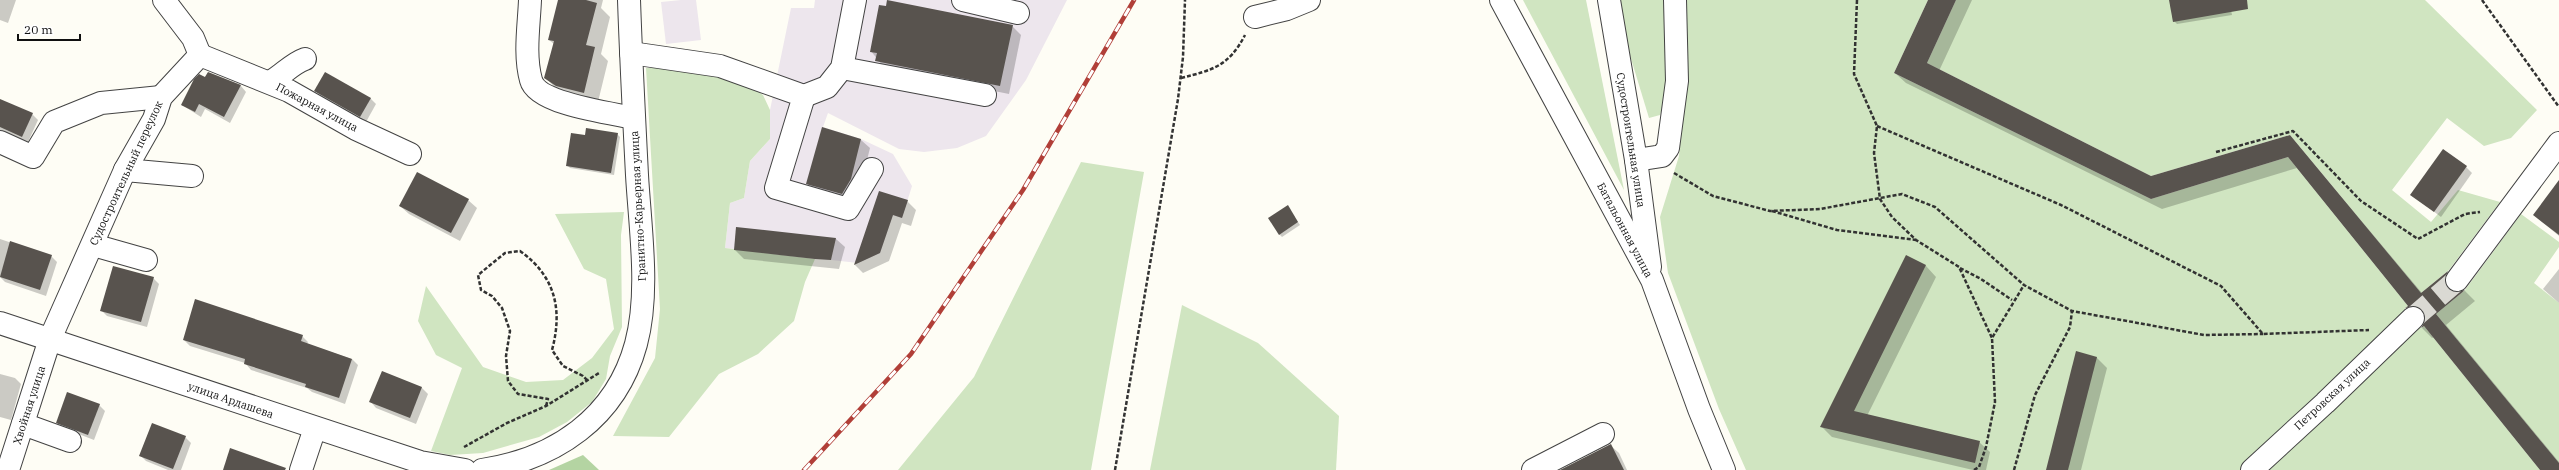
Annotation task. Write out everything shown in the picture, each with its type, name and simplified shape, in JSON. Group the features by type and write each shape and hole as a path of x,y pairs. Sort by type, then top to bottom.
{"street":[{"path":"164,0 193,38 200,55"},
{"path":"530,0 528,45 531,81 542,94 555,100 634,118"},
{"name":"Гранитно-Карьерная улица","path":"482,470 542,454 567,441 590,422 613,393 627,367 636,343 642,267 629,0"},
{"path":"631,53 720,66 804,96 827,87 842,68 855,0"},
{"path":"963,0 1018,14"},
{"path":"1255,16 1287,9 1309,0"},
{"name":"Батальонная улица","path":"1501,0 1652,280 1724,470"},
{"name":"Судостроительная улица","path":"1609,0 1636,160 1652,280"},
{"path":"1636,160 1662,156 1668,148 1677,81 1674,0"},
{"name":"Пожарная улица","path":"200,55 250,76 270,82 356,129 410,154"},
{"name":"Судостроительный переулок","path":"50,340 126,170 154,119 161,97 200,55"},
{"path":"270,82 284,74 294,63 305,59"},
{"path":"842,68 985,95"},
{"path":"804,96 776,188 848,209 872,169"},
{"path":"0,142 33,157 54,122 101,104 161,97"},
{"path":"2457,280 2559,143"},
{"path":"126,170 192,176"},
{"path":"92,245 146,260"},
{"name":"Петровская улица","path":"2252,470 2325,403 2413,318"},
{"name":"улица Ардашева","path":"0,323 315,428 442,467 465,470"},
{"name":"Хвойная улица","path":"8,470 50,340"},
{"path":"23,424 70,441"},
{"path":"301,470 315,428"},
{"path":"1533,470 1603,434"}],"path":[{"path":"1115,470 1181,78 1185,0"},
{"path":"1857,0 1854,74 1877,126 1874,154 1880,199 1892,217 1916,240 1981,279 2012,300"},
{"path":"2482,0 2559,107"},
{"path":"1181,78 1213,70 1237,51 1255,16"},
{"path":"1877,126 2061,205 2221,286 2263,334"},
{"path":"2216,152 2292,130 2361,201 2418,240 2464,214 2510,208"},
{"path":"1662,156 1668,169 1687,183 1714,196 1838,230 1916,240"},
{"path":"1770,211 1820,209 1902,194 1935,207 2024,284 2072,311 2204,335 2263,334 2375,328"},
{"path":"546,406 548,399 518,394 508,381 506,356 510,331 502,308 492,296 481,290 478,275 505,253 520,251 545,275 555,303 558,327 552,350 563,366 588,381"},
{"path":"1959,267 1992,338 1995,402 1986,447 1979,467 1974,470"},
{"path":"1992,338 2012,300 2024,284"},
{"path":"2014,470 2035,396 2070,327 2072,311"},
{"path":"442,467 450,455 507,423 546,406 588,381 604,369"}],"shaded area":[{"path":"696,0 701,40 666,44 661,2"},
{"path":"815,0 1067,0 1026,80 986,136 957,148 924,152 899,149 828,113 823,127 861,139 893,154 912,186 902,218 893,215 880,253 858,263 725,248 730,203 744,198 750,161 770,139 770,110 791,8 814,8"}],"green space":[{"path":"1523,0 1586,0 1624,190"},
{"path":"1620,0 1668,0 1668,85 1660,115 1649,118 1629,52"},
{"path":"1682,0 1928,0 1894,73 2151,199 2288,157 2408,306 2405,308 2421,328 2424,326 2540,470 1746,470 1719,409 1668,273 1660,217 1679,156 1685,75"},
{"path":"1956,0 2425,0 2537,110 2511,138 2484,146 2447,118 2392,190 2431,222 2458,190 2500,202 2449,270 2421,293 2290,135 2151,176 1927,63"},
{"path":"646,68 668,68 746,82 763,95 770,110 770,139 750,161 744,198 730,203 725,248 815,259 805,282 794,321 758,354 719,374 669,437 613,436 655,358 660,309"},
{"path":"1081,162 1144,172 1091,470 898,470 974,377"},
{"path":"624,212 621,235 622,327 610,356 606,379 592,402 567,422 539,437 483,453 450,455 431,451 462,368 436,355 418,321 426,286 483,367 526,382 563,380 592,358 614,329 606,279 584,269 555,214"},
{"path":"2521,214 2559,242 2559,247 2534,283 2559,303 2559,463 2436,314 2465,290"},
{"path":"1182,305 1258,343 1339,416 1336,470 1150,470"},
{"path":"583,455 599,470 549,470"}],"building":[{"path":"558,0 586,0 597,3 586,45 595,47 584,93 556,86 544,78 554,41 548,40"},
{"path":"887,0 1013,25 1000,86 875,61 877,53 870,52 879,5 886,6"},
{"path":"1928,0 1956,0 1927,63 2151,176 2290,135 2421,293 2448,271 2445,279 2449,290 2456,292 2465,290 2436,314 2559,463 2559,470 2540,470 2424,326 2421,328 2425,321 2422,310 2416,306 2405,308 2408,306 2288,157 2151,199 1894,73"},
{"path":"2169,0 2247,0 2248,9 2173,22"},
{"path":"208,72 241,85 224,117 199,104 195,112 181,105 194,79 199,74 205,77"},
{"path":"325,72 371,98 360,117 314,91"},
{"path":"0,99 33,113 22,137 0,127"},
{"path":"822,127 861,139 851,179 842,194 806,184"},
{"path":"586,128 618,133 611,173 566,166 571,133 585,135"},
{"path":"2443,149 2467,166 2434,212 2410,195"},
{"path":"417,172 469,199 451,233 399,206"},
{"path":"2559,180 2559,235 2533,215"},
{"path":"879,191 908,200 902,218 893,215 880,253 854,265"},
{"path":"1288,205 1298,222 1279,235 1268,218"},
{"path":"736,227 836,238 831,260 815,259 734,250"},
{"path":"10,241 52,255 40,290 0,277"},
{"path":"1906,255 1926,265 1854,411 1980,441 1975,463 1820,427"},
{"path":"113,266 154,277 141,322 100,311"},
{"path":"195,299 303,335 301,341 352,359 339,398 305,387 306,384 244,364 245,359 183,340"},
{"path":"2076,351 2097,357 2068,470 2046,470"},
{"path":"382,371 422,387 410,418 369,402"},
{"path":"67,392 100,404 88,435 56,423"},
{"path":"152,423 186,436 173,469 139,456"},
{"path":"1611,444 1624,470 1560,470 1609,445"},
{"path":"230,448 286,468 285,470 223,470"}],"tunnel":[{"path":"2413,318 2457,280"}],"railway":[{"path":"804,470 911,354 1023,190 1134,0"}]}
